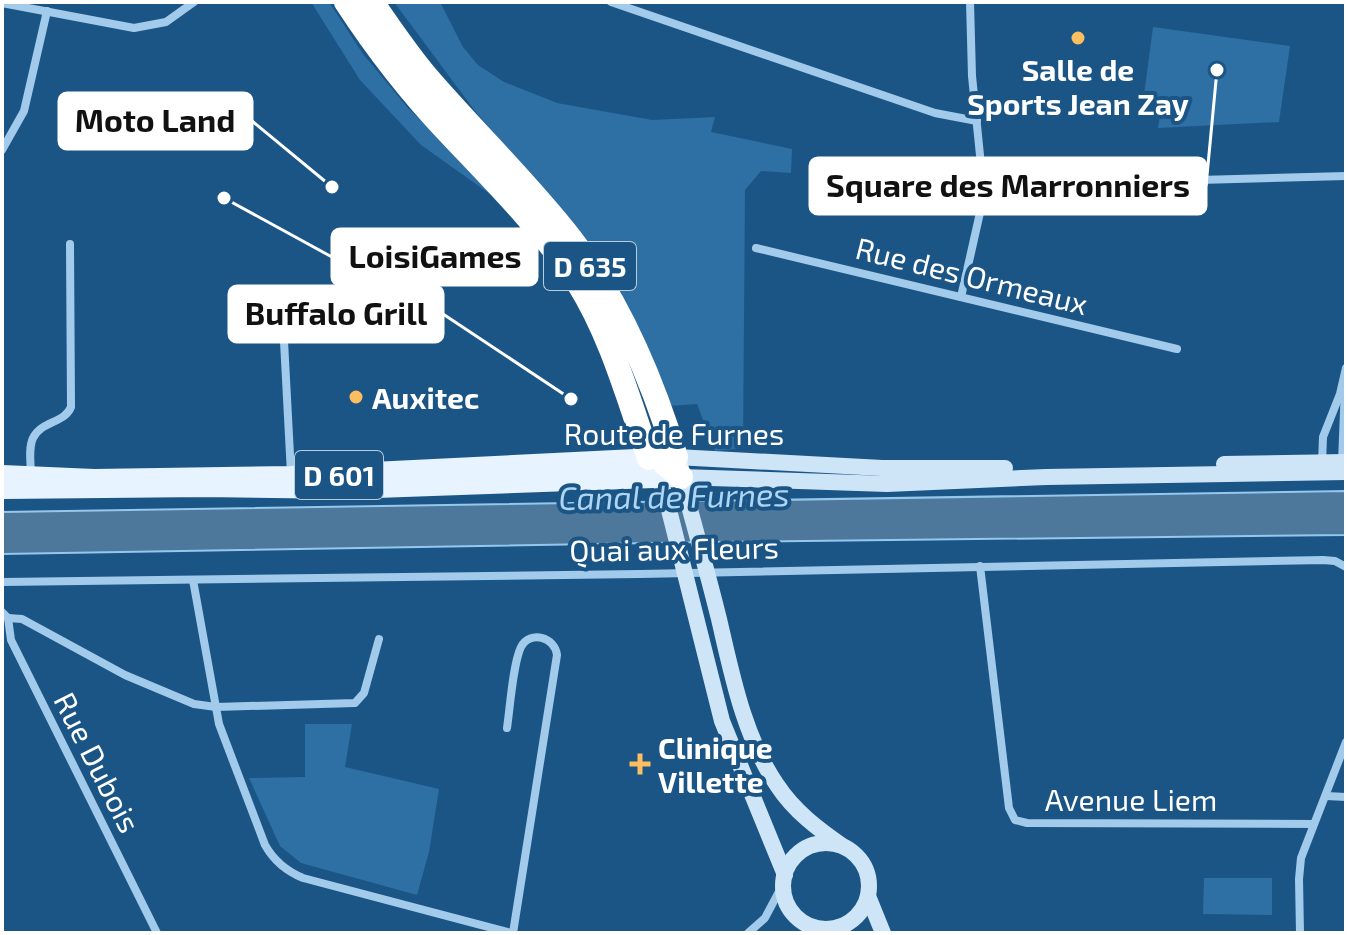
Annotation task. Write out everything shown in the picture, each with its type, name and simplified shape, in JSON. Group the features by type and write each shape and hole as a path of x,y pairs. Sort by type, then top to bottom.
{"highway":[{"name":"D 635","path":"346,2 404,83 542,233 570,272 626,369 669,471"},
{"name":"D 635","path":"372,2 410,56 537,198 573,241 596,276 629,338 666,427 669,471"},
{"path":"386,2 453,106"}],"main road":[{"name":"Route de Furnes","path":"2,489 31,482 94,479 292,482 669,471 1344,467"},
{"name":"D 635","path":"669,471 666,498 722,721 784,880"},
{"name":"D 635","path":"669,471 702,554 745,717 763,761 778,788 803,816 844,847"},
{"name":"Route de Furnes","path":"2,475 31,482"},
{"path":"821,843 844,847 856,855 866,869 868,896 854,919 821,930 802,921 791,910 784,880 793,860 805,849 821,843"},
{"path":"868,896 883,933"}],"street":[{"path":"2,3 127,27 151,27 166,22 194,2"},
{"path":"611,2 935,113 977,121"},
{"path":"961,297 982,212 983,186 972,76 970,2"},
{"path":"2,150 24,111 47,11"},
{"path":"983,186 1346,176"},
{"path":"31,482 30,450 34,436 44,426 67,415 71,407 70,244"},
{"name":"Rue des Ormeaux","path":"756,248 1177,349"},
{"path":"282,303 292,482"},
{"path":"1344,467 1346,369"},
{"path":"1322,467 1324,433 1340,394 1346,369"},
{"name":"Quai aux Fleurs","path":"2,582 1323,560 1339,562 1346,567"},
{"name":"Avenue Liem","path":"980,566 1008,801 1015,820 1027,823 1313,824"},
{"path":"193,580 223,737 265,845 283,867 303,878 512,933 557,655 554,645 540,636 528,640 519,651 507,728"},
{"path":"5,615 22,619 138,681 194,704 216,707 355,703 364,693 379,639"},
{"name":"Rue Dubois","path":"5,615 11,640 157,933"},
{"path":"1300,933 1299,866 1346,742"},
{"path":"1326,796 1346,797"},
{"path":"748,933 765,918 784,880"}],"shaded area":[{"path":"311,2 329,2 363,54 408,108 518,214 421,145 360,80"},
{"path":"394,2 440,2 463,47 478,65 504,82 557,103 652,120 715,117 711,132 792,149 791,173 761,171 745,190 743,448 715,451 697,404 668,406 553,201 475,111"},
{"path":"1153,27 1290,46 1279,122 1158,128 1163,99 1144,95"},
{"path":"1346,491 1346,535 2,554 2,512"},
{"path":"305,724 352,724 345,767 439,789 429,852 417,895 301,863 280,846 249,778 305,777"},
{"path":"1204,878 1272,878 1272,915 1203,914"}],"place":[{"name":"Salle de Sports Jean Zay","path":"1078,38"},
{"name":"Square des Marronniers","path":"1217,70"},
{"name":"Moto Land","path":"332,187"},
{"name":"LoisiGames","path":"224,198"},
{"name":"Auxitec","path":"356,397"},
{"name":"Buffalo Grill","path":"571,399"},
{"name":"Clinique Villette","path":"640,764"}],"water label":[{"name":"Canal de Furnes","path":"674,495"}]}
